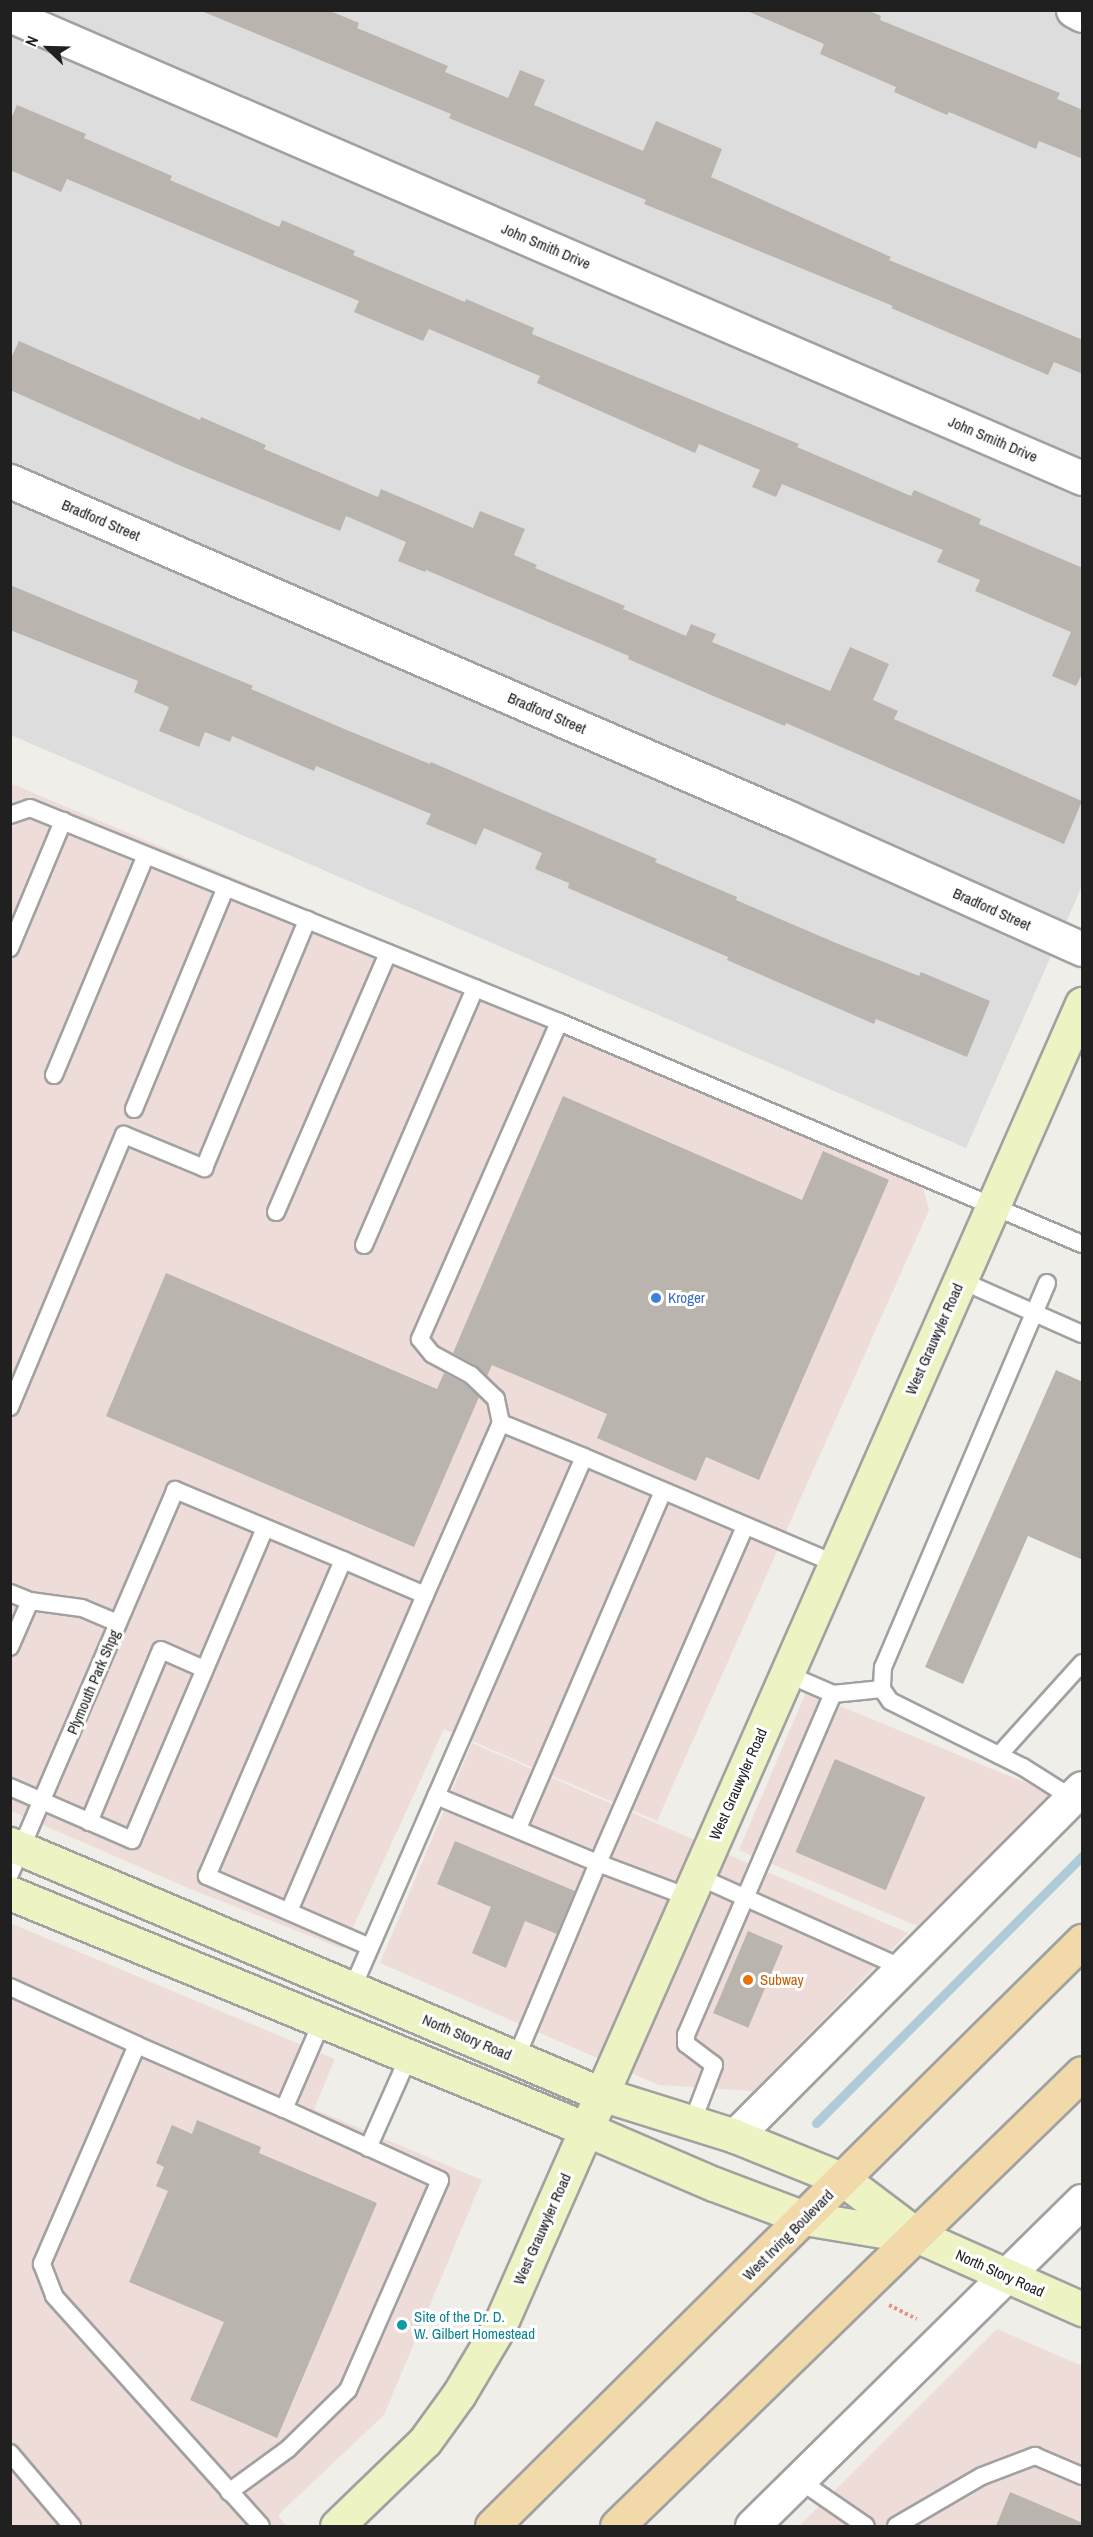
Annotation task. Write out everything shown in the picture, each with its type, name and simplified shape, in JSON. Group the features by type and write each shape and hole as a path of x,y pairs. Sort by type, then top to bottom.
{"main road":[{"name":"West Grauwyler Road","path":"337,2526 425,2441 459,2394 499,2327 834,1563 1083,1004"},
{"name":"North Story Road","path":"14,1856 352,1989 601,2094 735,2136 844,2180 918,2236 1083,2309"},
{"name":"North Story Road","path":"10,1893 586,2129 714,2184 804,2218 918,2236"},
{"name":"West Irving Boulevard","path":"492,2526 1083,1941"},
{"path":"618,2526 1083,2073"}],"street":[{"path":"1073,10 1083,15"},
{"name":"John Smith Drive","path":"10,15 1083,478"},
{"name":"Bradford Street","path":"10,481 787,817 1083,950"},
{"path":"735,2136 1078,1793"},
{"path":"752,2526 1083,2201"}],"lane":[{"path":"10,815 30,808 63,821 559,1022 1083,1244"},
{"path":"10,948 63,821"},
{"path":"54,1075 146,855"},
{"path":"134,1109 226,887"},
{"path":"10,1407 124,1135 204,1168 307,920"},
{"path":"276,1212 388,953"},
{"path":"363,1245 475,988"},
{"path":"289,1911 424,1595 501,1423 496,1399 471,1374 432,1354 420,1339 559,1022"},
{"path":"960,1280 1083,1334"},
{"path":"1047,1283 883,1667 882,1689 890,1701 1078,1793"},
{"path":"501,1423 834,1563"},
{"path":"352,1989 584,1457"},
{"name":"Plymouth Park Shpg","path":"14,1856 42,1802 175,1490 265,1528"},
{"path":"518,1828 663,1491"},
{"path":"516,2058 745,1526"},
{"path":"10,1787 132,1840 265,1528 424,1595"},
{"path":"343,1560 207,1876 370,1947"},
{"path":"10,1593 30,1601 81,1608 118,1623"},
{"path":"10,1647 30,1601"},
{"path":"89,1822 161,1650 204,1669"},
{"path":"999,1755 1083,1663"},
{"path":"787,1674 833,1694 882,1689"},
{"path":"692,2122 714,2065 686,2044 686,2035 833,1694"},
{"path":"436,1796 598,1863 745,1897 903,1968"},
{"path":"10,1988 440,2180 348,2390 288,2449 229,2492"},
{"path":"284,2109 322,2021"},
{"path":"136,2045 42,2264 54,2296 229,2492 251,2523"},
{"path":"368,2148 409,2056"},
{"path":"10,2453 72,2526"},
{"path":"896,2526 982,2476 1035,2456 1083,2476"},
{"path":"799,2480 866,2526"}],"path":[{"path":"888,2305 923,2322"}],"shaded area":[{"path":"11,11 1082,11 1082,886 966,1148 11,735"},
{"path":"10,783 911,1164 924,1191 929,1210 657,1821 444,1729 343,1949 188,1888 11,1811"},
{"path":"806,1692 1051,1793 917,1926 739,1850"},
{"path":"472,1743 908,1933 753,2091 659,2085 380,1963"},
{"path":"10,1923 335,2059 314,2109 482,2180 384,2415 278,2515 286,2526 11,2526"},
{"path":"997,2329 1082,2366 1082,2526 799,2526"}],"building":[{"path":"199,10 328,10 359,23 357,28 448,66 445,72 508,98 520,70 545,80 534,105 643,151 656,121 722,149 711,177 891,257 889,260 1083,340 1083,374 1054,362 1048,375 891,308 893,306 644,204 646,200 449,118 451,114"},
{"path":"745,10 867,10 881,16 880,20 1060,93 1057,99 1083,110 1083,159 1039,141 1036,149 949,112 947,115 894,92 896,87 820,54 824,44"},
{"path":"17,105 86,134 84,138 172,176 170,180 279,227 282,220 355,251 353,255 534,328 532,334 799,444 797,447 911,496 914,490 981,519 979,524 1083,568 1083,672 1076,686 1052,676 1071,632 975,591 980,580 937,562 943,550 782,484 776,497 752,487 760,470 699,444 695,453 537,383 540,376 429,329 423,341 354,312 359,301 67,179 61,192 10,170 10,121"},
{"path":"19,341 200,420 201,417 266,445 264,449 378,497 381,489 473,528 480,511 525,529 514,555 537,565 535,568 625,606 623,609 686,636 691,624 716,634 712,642 830,691 850,647 889,664 873,700 898,711 894,719 1082,801 1064,844 786,723 785,726 718,698 628,659 629,656 426,570 425,572 398,561 406,542 346,516 340,531 181,466 10,390 10,360"},
{"path":"10,585 253,686 251,689 349,731 430,764 431,762 657,859 655,862 836,943 919,976 921,972 990,1001 967,1057 876,1019 874,1024 727,960 728,957 568,888 569,883 535,869 542,853 484,828 476,845 426,824 431,814 316,766 314,771 232,736 230,742 205,732 199,747 159,731 169,707 134,692 138,681 10,630"},
{"path":"563,1096 802,1200 823,1151 889,1180 759,1480 706,1457 696,1481 597,1438 607,1414 492,1365 487,1376 476,1366 453,1353"},
{"path":"166,1273 437,1389 444,1373 465,1384 479,1397 414,1547 106,1416"},
{"path":"1056,1370 1083,1382 1083,1560 1028,1536 963,1684 925,1667"},
{"path":"835,1759 925,1797 886,1890 796,1852"},
{"path":"455,1841 575,1891 557,1934 525,1921 506,1968 472,1953 491,1907 437,1884"},
{"name":"Subway","path":"748,1931 783,1946 748,2028 713,2013"},
{"path":"197,2120 261,2147 259,2153 377,2203 277,2438 190,2400 224,2322 129,2282 168,2191 156,2186 164,2167 156,2163 172,2125 192,2134"},
{"path":"1010,2492 1083,2523 1083,2526 996,2526"}],"waterway":[{"path":"816,2123 1082,1856"}],"place":[{"name":"Kroger","path":"656,1298"},
{"name":"Subway","path":"748,1980"},
{"name":"Site of the Dr. D. W. Gilbert Homestead","path":"402,2325"}]}
